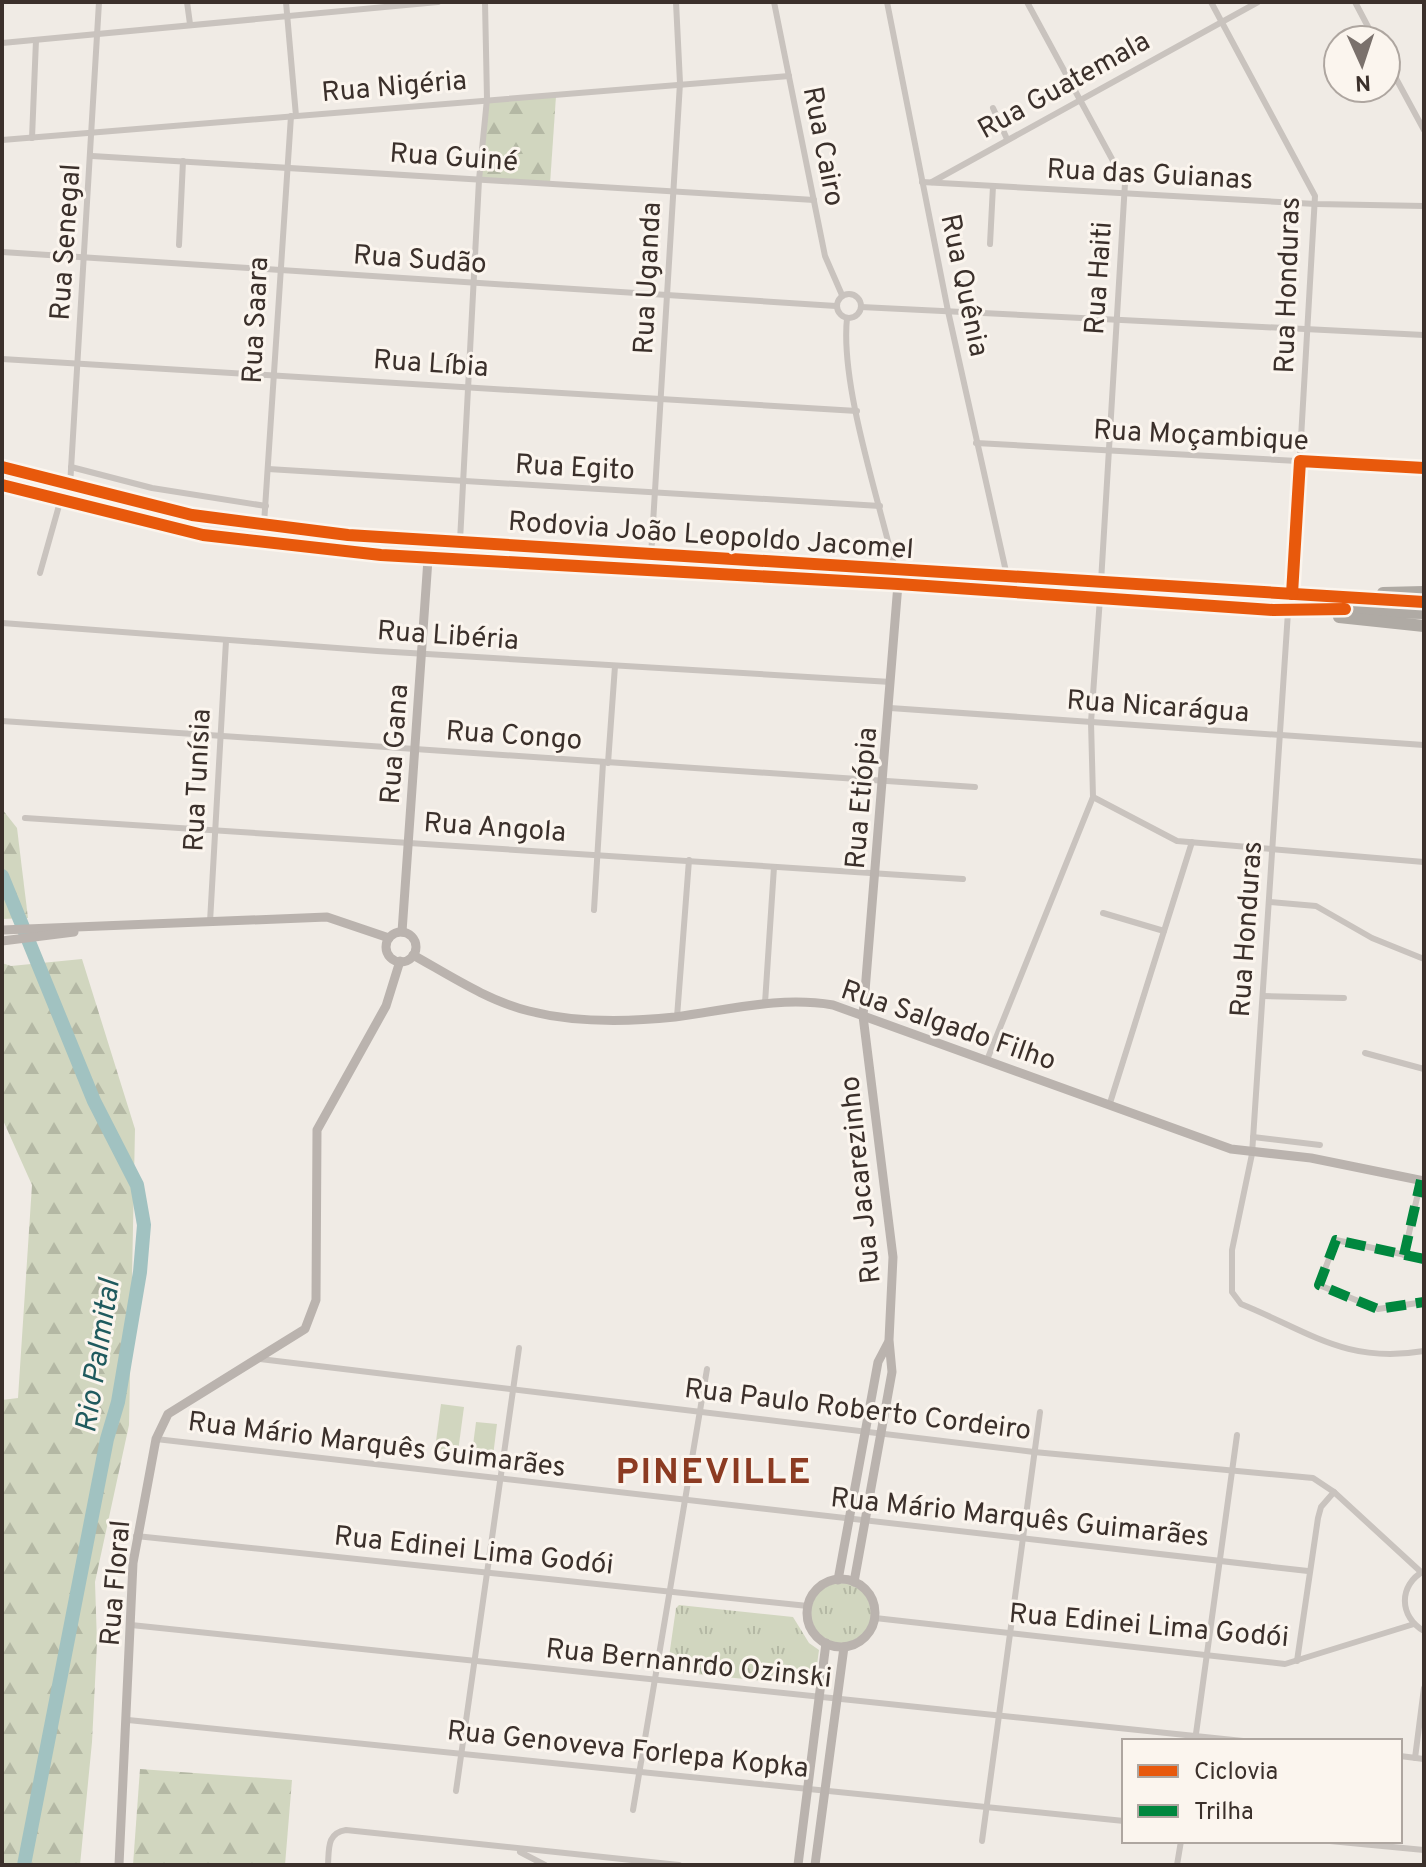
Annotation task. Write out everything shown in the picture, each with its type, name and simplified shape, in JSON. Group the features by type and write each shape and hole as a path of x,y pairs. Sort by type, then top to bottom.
{"highway":[{"name":"Rodovia João Leopoldo Jacomel","path":"2,467 165,510 264,526 651,556 1424,602"},
{"name":"Rodovia João Leopoldo Jacomel","path":"2,485 60,502 203,535 428,559 898,584 1288,611 1424,613"},
{"path":"428,559 444,546 460,542"},
{"path":"1340,597 1424,592"},
{"path":"1288,611 1424,626"}],"street":[{"name":"Rua Senegal","path":"70,486 99,2"},
{"path":"187,2 190,24"},
{"name":"Rua Saara","path":"264,526 286,168 294,116 286,2"},
{"path":"2,43 386,4 438,2"},
{"path":"460,542 479,180 487,99 485,2"},
{"name":"Rua Uganda","path":"651,556 680,83 676,2"},
{"name":"Rua Cairo","path":"774,2 827,264 842,295"},
{"name":"Rua Quênia","path":"887,2 948,311 1007,576"},
{"name":"Rua Haiti","path":"1027,2 1125,183 1101,582"},
{"name":"Rua Honduras","path":"1211,2 1312,186 1316,204 1292,594"},
{"name":"Rua Guatemala","path":"931,182 1258,2"},
{"path":"1355,2 1367,24"},
{"path":"32,138 36,40"},
{"name":"Rua Nigéria","path":"2,140 789,76"},
{"path":"1402,89 1424,130"},
{"path":"993,108 1007,139"},
{"name":"Rua Guiné","path":"92,156 814,200"},
{"path":"179,245 183,161"},
{"name":"Rua das Guianas","path":"922,182 1316,204 1424,206"},
{"path":"990,244 993,186"},
{"name":"Rua Sudão","path":"2,252 836,306"},
{"path":"842,295 856,296 861,307 856,315 847,318 840,315 836,306 842,295"},
{"path":"861,307 1424,335"},
{"path":"847,318 845,346 857,411 898,584"},
{"name":"Rua Líbia","path":"2,359 857,411"},
{"name":"Rua Moçambique","path":"976,443 1424,468"},
{"path":"71,467 152,488 266,506"},
{"name":"Rua Egito","path":"268,469 880,506"},
{"path":"40,573 60,502"},
{"name":"Rua Gana","path":"402,932 428,559"},
{"name":"Rua Etiópia","path":"863,1016 898,584"},
{"path":"987,1060 1093,797 1091,722 1100,598"},
{"name":"Rua Honduras","path":"1288,611 1252,1154 1232,1250 1232,1292 1241,1304 1347,1352 1380,1356 1424,1351"},
{"name":"Rua Libéria","path":"2,623 421,654 891,682"},
{"name":"Rua Tunísia","path":"210,922 226,641"},
{"path":"594,910 615,666"},
{"name":"Rua Nicarágua","path":"890,708 1424,745"},
{"name":"Rua Congo","path":"2,721 975,787"},
{"path":"1093,797 1177,841 1424,862"},
{"name":"Rua Angola","path":"25,818 963,879"},
{"path":"1110,1103 1192,842"},
{"path":"677,1017 689,860"},
{"path":"765,1003 774,867"},
{"path":"1269,902 1316,906 1346,919 1372,938 1424,959"},
{"path":"1103,913 1164,931"},
{"path":"2,930 40,932 327,917 362,926 389,938 402,932 414,941 413,955 400,961 388,953 389,938"},
{"path":"2,941 40,932"},
{"name":"Rua Salgado Filho","path":"413,955 486,995 527,1011 612,1021 677,1017 805,1000 863,1016 1231,1149 1252,1154 1311,1158 1422,1180"},
{"name":"Rua Floral","path":"119,1865 136,1536 156,1439 168,1414 305,1329 311,1318 316,1300 317,1130 386,1006 400,961"},
{"path":"1263,996 1344,998"},
{"name":"Rua Jacarezinho","path":"854,1582 892,1372 889,1340 893,1257 863,1016"},
{"path":"1365,1053 1424,1069"},
{"path":"1253,1137 1320,1145"},
{"path":"1404,1255 1422,1180"},
{"path":"1424,1259 1336,1240 1319,1285 1378,1309 1424,1302"},
{"name":"Rua Jacarezinho","path":"838,1580 878,1362 889,1340"},
{"path":"456,1791 519,1348"},
{"name":"Rua Paulo Roberto Cordeiro","path":"256,1358 866,1429 1034,1452 1313,1478 1334,1492 1422,1571"},
{"path":"633,1810 682,1501 707,1369"},
{"path":"982,1841 1040,1412"},
{"path":"1195,1739 1237,1435"},
{"name":"Rua Mário Marquês Guimarães","path":"156,1439 1308,1571"},
{"path":"1297,1661 1308,1571 1321,1507 1334,1492"},
{"name":"Rua Edinei Lima Godói","path":"136,1536 808,1606"},
{"path":"1422,1571 1409,1583 1404,1597 1406,1612 1414,1624 1424,1631"},
{"path":"838,1580 854,1582 870,1596 875,1618 864,1638 844,1647 826,1643 810,1626 808,1606 819,1587 838,1580"},
{"name":"Rua Edinei Lima Godói","path":"875,1618 1285,1664 1414,1624"},
{"name":"Rua Bernanrdo Ozinski","path":"131,1625 1195,1739"},
{"path":"798,1865 826,1643"},
{"path":"815,1865 844,1647"},
{"path":"1415,1758 1424,1688"},
{"name":"Rua Genoveva Forlepa Kopka","path":"128,1720 1122,1821"},
{"path":"1402,1756 1424,1759"},
{"path":"328,1865 330,1838 336,1832 346,1830 679,1865"},
{"path":"1177,1865 1181,1843"},
{"path":"1351,1843 1424,1850"},
{"path":"515,1850 545,1865"},
{"path":"600,1865 609,1859"}],"green space":[{"path":"556,96 550,184 479,180 487,99"},
{"path":"2,809 17,828 28,918 2,919"},
{"path":"82,959 135,1129 129,1425 95,1582 97,1643 92,1742 80,1865 2,1865 2,1400 18,1398 32,1185 2,1118 2,963 11,966"},
{"path":"441,1404 464,1407 457,1459 434,1456"},
{"path":"476,1422 497,1424 492,1464 471,1461"},
{"path":"841,1583 852,1585 862,1592 869,1602 869,1624 862,1634 852,1641 841,1643 830,1641 820,1634 813,1624 811,1613 813,1602 820,1592 830,1585"},
{"path":"679,1605 793,1617 809,1643 819,1650 814,1686 667,1671 676,1608"},
{"path":"791,1650 813,1652 810,1683 789,1681"},
{"path":"140,1769 292,1780 285,1865 133,1865"}],"waterway":[{"name":"Rio Palmital","path":"2,876 94,1101 137,1185 144,1225 140,1272 118,1402 107,1439 24,1865"}],"marked path":[{"path":"1404,1255 1421,1180"},
{"path":"1424,1259 1336,1240 1319,1285 1378,1309 1424,1302"}],"cycle path":[{"path":"1292,594 1300,461 1424,468"},
{"path":"2,467 192,515 348,535 1424,602"},
{"path":"2,485 203,535 381,555 898,584 1273,610 1345,609"}],"district":[{"name":"PINEVILLE","path":"714,1470"}]}
